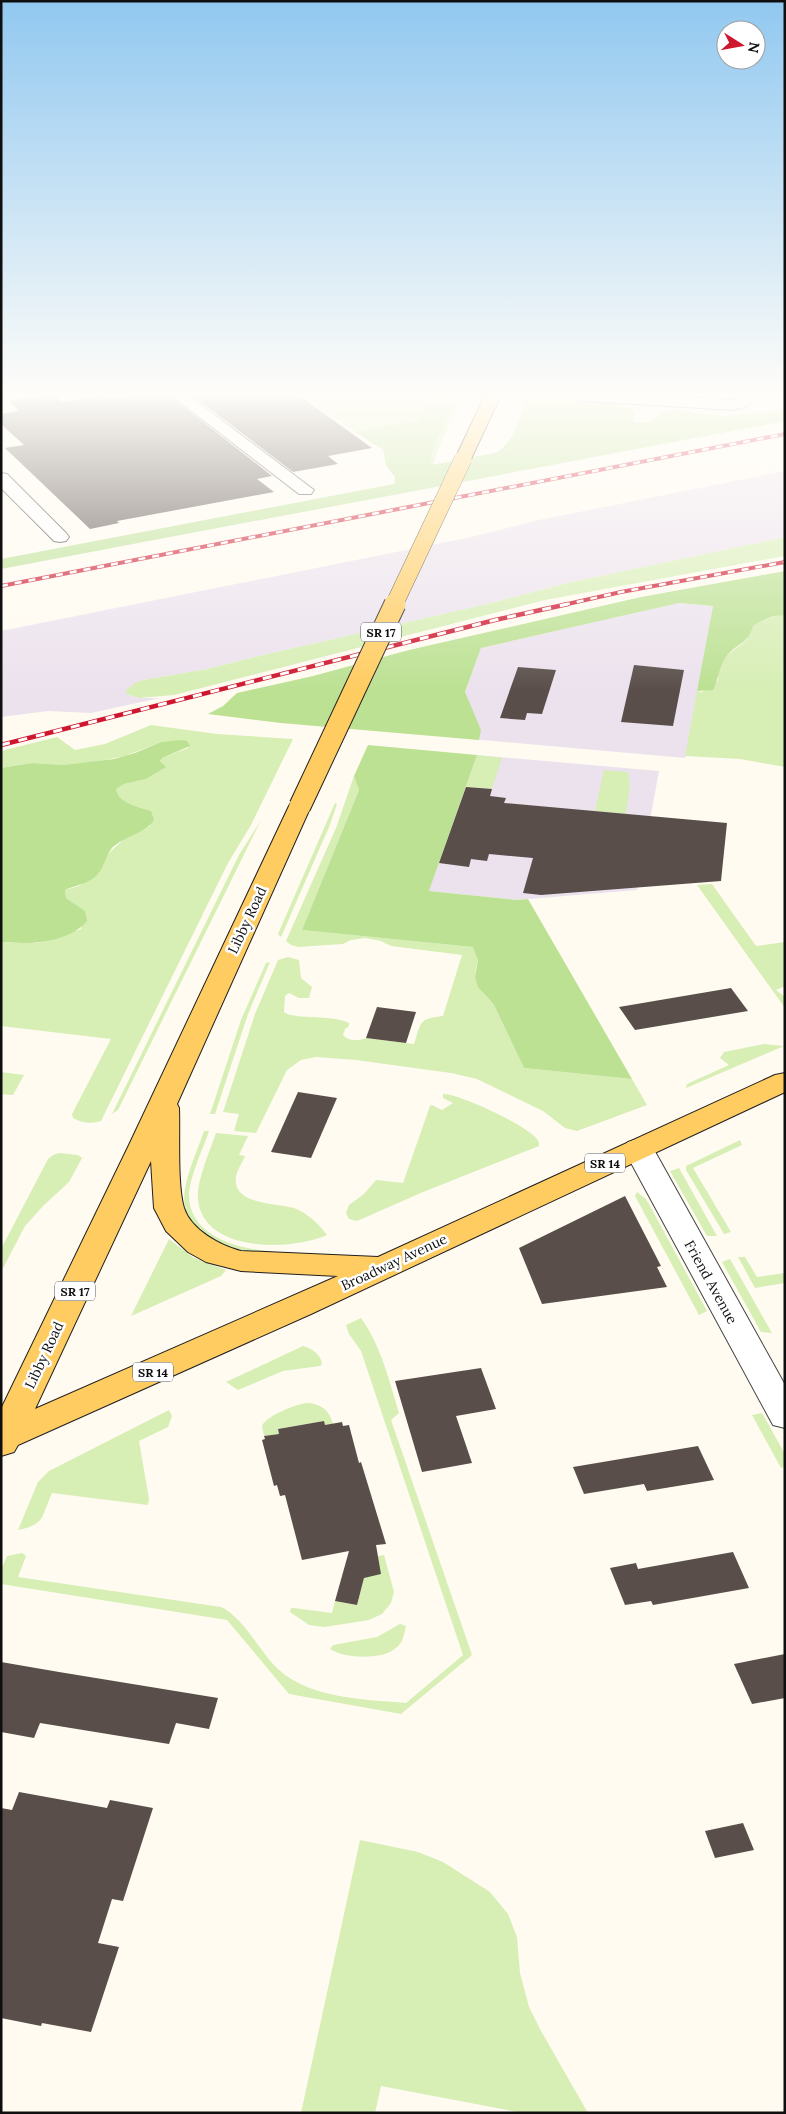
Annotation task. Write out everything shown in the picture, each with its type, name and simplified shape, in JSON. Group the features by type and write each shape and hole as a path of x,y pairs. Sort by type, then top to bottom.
{"main road":[{"name":"Libby Road","path":"3,1440 447,494"},
{"name":"Broadway Avenue","path":"3,1440 785,1081"},
{"path":"164,1098 166,1182 169,1208 177,1224 190,1238 217,1255 241,1261 380,1268"}],"street":[{"path":"17,494 60,537"},
{"name":"Friend Avenue","path":"638,1148 785,1416"}],"shaded area":[{"path":"671,494 785,494 785,537 572,582 487,604 207,669 143,680 127,694 139,698 160,698 91,713 48,711 1,717 1,631 471,537 539,520"},
{"path":"678,603 713,606 685,758 449,737 481,648"},
{"path":"477,755 659,771 637,890 517,900 429,891"}],"green space":[{"path":"343,494 400,494 1,569 1,559"},
{"path":"785,537 785,556 545,600 174,695 139,698 127,694 126,690 143,680 207,669 487,604 572,582"},
{"path":"785,571 785,615 768,618 753,626 746,640 723,661 713,690 697,691 713,606 679,603 481,648 465,692 481,730 479,740 281,723 208,714 223,706 237,693 313,676 409,650 641,597"},
{"path":"779,615 785,615 785,767 740,759 685,756 697,691 702,692 718,681 719,670 723,661 746,640 753,626"},
{"path":"151,725 217,734 293,739 251,825 228,863 101,1121 83,1122 73,1118 72,1114 111,1039 1,1026 1,943 36,943 51,940 81,929 83,910 66,898 65,890 79,886 103,866 107,855 124,839 150,826 151,811 125,801 116,789 124,784 146,779 163,769 160,760 188,748 187,741 161,742 125,756 63,765 32,763 1,768 1,751 57,737 75,750 105,744"},
{"path":"187,741 190,746 162,758 160,761 166,767 146,779 124,784 116,789 125,801 151,811 154,820 146,828 122,840 112,848 97,875 86,882 65,890 66,898 85,911 87,921 82,927 67,935 51,940 33,943 1,943 1,768 32,763 63,765 114,759 135,753 161,742"},
{"path":"368,745 477,755 429,891 517,900 528,899 632,1079 524,1068 494,1005 478,987 475,977 478,960 473,947 302,930 359,790 354,776"},
{"path":"477,755 502,758 492,789 466,787"},
{"path":"604,770 628,772 630,785 626,814 595,811"},
{"path":"354,776 359,790 302,930 473,947 478,961 475,974 477,982 483,993 494,1005 524,1068 632,1079 647,1105 577,1131 565,1128 543,1111 477,1079 451,1073 356,1060 316,1057 301,1060 287,1070 256,1133 234,1131 239,1114 223,1112 255,1014 278,960 288,957 299,960 301,978 312,987 309,998 299,998 289,993 285,996 284,1012 295,1016 341,1020 349,1023 343,1035 351,1040 366,1038 414,1044 422,1022 429,1018 443,1016 462,955 391,946 381,941 365,938 351,940 343,944 298,947 286,941 336,828"},
{"path":"335,803 337,804 329,827 281,937 278,934"},
{"path":"261,820 118,1110 112,1114 239,855"},
{"path":"712,884 756,946 785,942 785,986 776,990 785,997 785,1008 697,885"},
{"path":"270,962 248,1014 215,1114 210,1114 241,1020 266,963"},
{"path":"764,1044 784,1046 686,1088 687,1084 729,1065 720,1058 724,1052"},
{"path":"1,1072 24,1075 13,1095 1,1094"},
{"path":"443,1094 477,1104 521,1126 538,1140 539,1146 423,1192 357,1221 349,1219 346,1213 349,1205 364,1194 376,1180 403,1183 430,1106 432,1105 442,1110 453,1103 443,1098"},
{"path":"204,1131 209,1131 194,1171 189,1194 191,1208 197,1220 206,1230 218,1238 246,1248 273,1251 272,1255 242,1250 212,1239 199,1230 190,1219 185,1205 186,1182"},
{"path":"216,1133 248,1136 239,1155 245,1156 236,1177 237,1186 241,1193 257,1201 299,1210 321,1227 327,1235 292,1244 272,1245 232,1239 216,1230 204,1217 198,1200 198,1193 201,1176"},
{"path":"740,1140 742,1145 693,1168 731,1232 724,1234 686,1170 686,1166"},
{"path":"60,1153 78,1155 82,1158 69,1182 25,1226 1,1272 1,1249 48,1159"},
{"path":"679,1168 717,1236 707,1236 670,1171"},
{"path":"637,1192 646,1199 707,1311 699,1315 635,1196"},
{"path":"169,1239 194,1258 226,1270 221,1276 131,1316"},
{"path":"738,1257 745,1257 757,1277 785,1273 785,1283 755,1288"},
{"path":"730,1259 772,1333 761,1332 722,1262"},
{"path":"361,1318 374,1340 388,1376 399,1413 391,1420 472,1655 401,1714 289,1694 227,1620 1,1584 1,1570 7,1556 22,1553 26,1556 18,1577 221,1607 242,1624 272,1663 285,1675 300,1684 334,1695 406,1703 463,1655 361,1351 349,1334 346,1325"},
{"path":"303,1346 318,1354 322,1364 320,1366 283,1371 238,1390 226,1382"},
{"path":"307,1403 321,1406 327,1411 333,1424 325,1426 324,1421 278,1429 279,1434 264,1436 262,1426 269,1418 289,1408"},
{"path":"169,1410 172,1416 168,1427 139,1441 149,1499 148,1505 52,1493 44,1514 38,1522 18,1530 38,1482 49,1471"},
{"path":"762,1413 785,1454 785,1467 781,1468 752,1415"},
{"path":"384,1555 394,1592 391,1603 382,1614 369,1620 324,1627 309,1625 290,1612 291,1608 294,1608 332,1613 335,1601 357,1605 364,1579 363,1559"},
{"path":"400,1624 406,1626 400,1644 390,1652 382,1655 364,1657 345,1655 330,1649 333,1645 377,1637"},
{"path":"360,1840 418,1852 443,1862 490,1892 508,1914 517,1937 520,1973 529,2007 588,2113 523,2113 381,2086 375,2113 301,2113"}],"building":[{"path":"53,494 265,494 117,521 119,523 90,529"},
{"path":"634,665 684,670 673,726 621,722"},
{"path":"518,667 556,670 542,714 527,713 525,720 500,718"},
{"path":"466,787 492,789 490,796 506,798 504,803 727,823 721,881 541,895 523,893 533,858 489,854 487,861 471,859 469,867 439,863"},
{"path":"731,988 748,1011 635,1030 619,1007"},
{"path":"377,1007 416,1012 406,1043 366,1038"},
{"path":"298,1092 337,1098 311,1158 271,1152"},
{"path":"625,1196 661,1266 657,1267 667,1287 542,1304 519,1248"},
{"path":"481,1368 496,1409 456,1416 472,1463 422,1472 395,1381"},
{"path":"324,1421 325,1425 342,1422 343,1426 349,1425 359,1463 361,1462 386,1544 376,1545 381,1574 364,1578 357,1605 335,1601 349,1551 302,1560 285,1495 280,1496 277,1485 274,1486 262,1440 265,1439 264,1436 279,1434 278,1429"},
{"path":"698,1446 714,1480 647,1491 644,1484 584,1494 573,1467"},
{"path":"733,1552 749,1588 653,1605 651,1601 625,1605 610,1568 636,1563 638,1569"},
{"path":"785,1654 785,1698 752,1704 734,1664"},
{"path":"1,1662 218,1698 209,1729 176,1723 169,1744 40,1723 34,1738 1,1732"},
{"path":"19,1792 107,1808 110,1800 153,1808 123,1901 112,1899 98,1943 119,1947 91,2032 42,2023 41,2026 1,2018 1,1808 12,1810"},
{"path":"743,1823 754,1850 715,1858 705,1831"}],"railway":[{"path":"1,586 477,494"},
{"path":"563,605 621,592 785,562"},
{"path":"1,745 495,620 568,604"}]}
